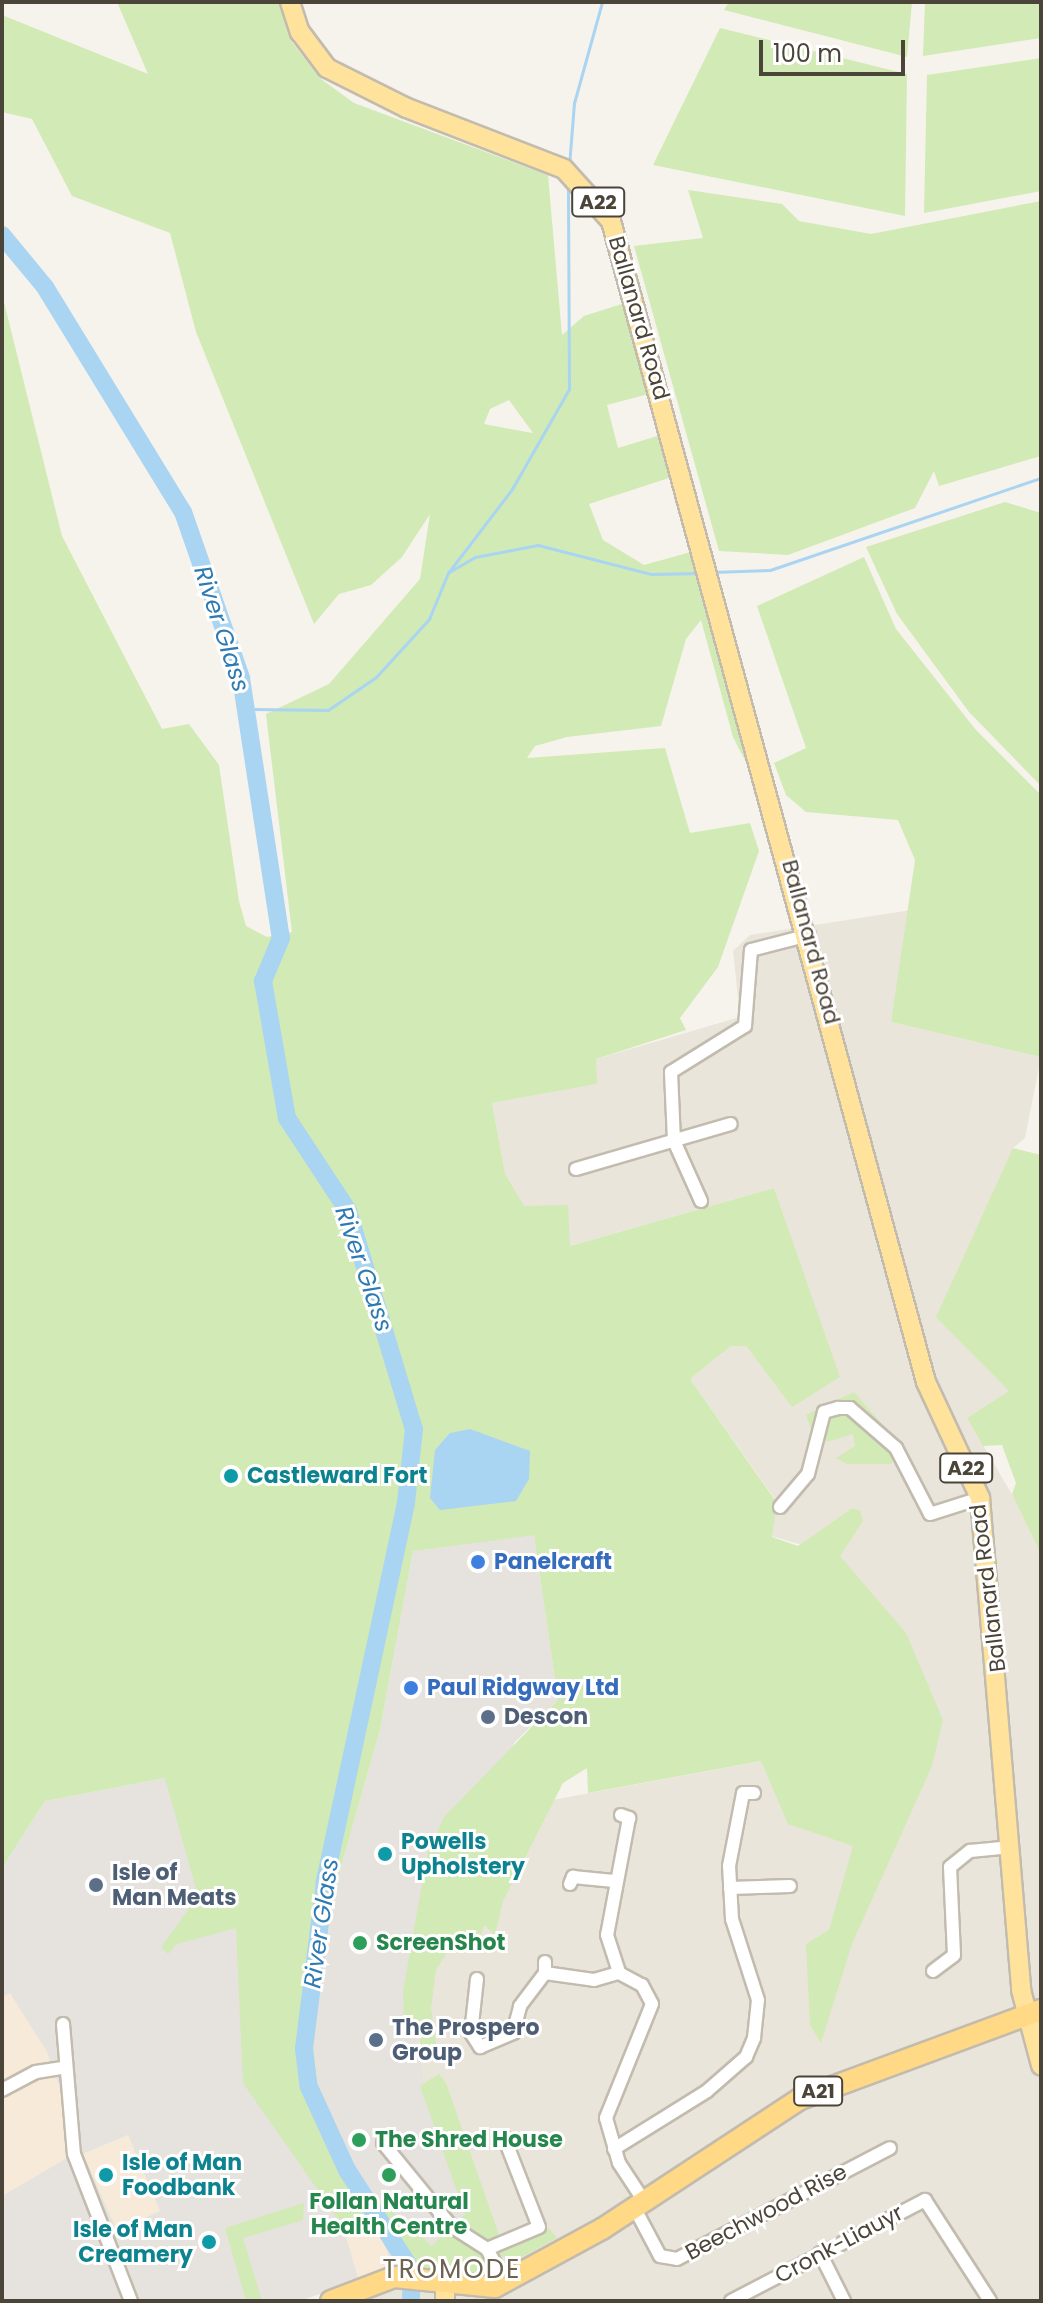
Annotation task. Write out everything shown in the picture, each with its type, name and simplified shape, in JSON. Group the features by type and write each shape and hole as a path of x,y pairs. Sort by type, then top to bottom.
{"highway":[{"name":"A21","path":"331,2301 399,2277 423,2282 445,2294 486,2289 505,2282 843,2079 1034,2014"}],"main road":[{"name":"Ballanard Road","path":"290,2 300,32 327,68 407,108 564,169 593,194 611,221 809,935 926,1382 980,1498 1012,1847 1041,2065"}],"street":[{"path":"701,1201 674,1141 671,1072 745,1026 751,950 809,935"},
{"path":"576,1169 731,1124"},
{"path":"780,1507 808,1474 824,1412 838,1408 850,1408 896,1448 930,1514 980,1498"},
{"path":"477,1979 473,2043 480,2047 515,2038 520,2006 545,1968 594,1980 619,1973 642,1985 652,2004 607,2106 614,2149 707,2091 746,2057 758,2000 737,1938 730,1888 743,1793 754,1793"},
{"path":"619,1973 607,1935 614,1881 629,1818 621,1815"},
{"path":"933,1971 954,1955 950,1867 970,1851 1012,1847"},
{"path":"572,1877 614,1881"},
{"path":"730,1888 790,1886"},
{"path":"63,2024 74,2154 131,2301"},
{"path":"2,2090 36,2072 66,2067"},
{"path":"487,2249 539,2227 503,2136"},
{"path":"383,2143 451,2226 487,2249 505,2282"},
{"name":"Beechwood Rise","path":"614,2149 639,2204 654,2250 677,2259 873,2150 890,2148"},
{"name":"Cronk-Liauyr","path":"731,2301 925,2200 990,2301"},
{"path":"820,2253 844,2301"}],"shaded area":[{"path":"911,910 891,1022 1041,1057 1025,1138 1013,1148 1009,1392 967,1418 1024,1515 1041,1516 1041,2301 337,2301 486,2247 424,2081 410,1992 520,1806 762,1761 825,1552 772,1536 777,1502 690,1379 731,1346 746,1346 792,1406 839,1377 774,1188 520,1260 492,1103 596,1084 596,1059 740,1017 733,951 750,935"},
{"path":"534,1534 558,1700 514,1743 410,1992 424,2081 483,2245 395,2270 318,2091 313,2041 333,1895 380,1730 413,1551"},
{"path":"165,1778 236,1927 242,2008 343,2226 359,2281 299,2301 2,2301 2,2196 67,2158 61,2092 47,2052 10,1993 2,1997 2,1868 45,1801","holes":["128,2135 160,2211 117,2231 83,2154"]},
{"path":"10,1992 47,2052 61,2092 67,2158 2,2196 2,1997"},
{"path":"128,2135 160,2211 115,2231 83,2154"},
{"path":"371,2217 382,2226 395,2270 359,2281 343,2226"}],"green space":[{"path":"117,2 279,2 291,41 321,79 354,103 548,175 562,335 584,316 628,302 652,393 607,405 618,448 664,434 675,476 589,504 603,540 644,565 698,550 752,774 733,737 701,620 686,639 661,726 567,737 535,746 527,758 665,748 690,833 750,823 759,851 718,967 680,1018 686,1030 596,1059 597,1084 492,1103 505,1174 524,1206 568,1205 570,1246 774,1188 840,1377 792,1407 746,1346 731,1346 690,1379 777,1503 772,1537 798,1546 851,1509 860,1510 863,1521 840,1556 906,1633 943,1720 932,1766 852,1944 821,2043 810,2025 806,1944 829,1930 853,1846 788,1824 761,1761 588,1793 587,1768 563,1783 503,1901 495,1935 484,1925 477,1950 451,1946 436,1970 431,2008 437,2050 423,2054 419,2036 404,2031 403,1991 428,1851 444,1817 558,1700 534,1535 413,1551 380,1730 333,1895 313,2041 318,2091 355,2179 432,2246 465,2214 420,2086 439,2074 446,2083 504,2249 549,2228 557,2238 511,2263 502,2256 488,2261 486,2279 402,2270 371,2217 343,2226 243,2083 236,1928 177,1944 168,1954 161,1947 198,1896 165,1778 45,1801 2,1868 2,294 62,536 162,729 189,724 219,765 239,901 246,926 267,937 292,932 266,714 329,684 420,579 430,514 402,557 371,585 339,594 314,624 196,332 170,233 72,196 32,119 2,112 2,15 148,74","holes":["509,400 532,433 484,424 490,409"]},
{"path":"729,2 912,2 907,57 724,10"},
{"path":"925,2 1041,2 1041,38 923,56"},
{"path":"720,28 907,74 905,216 653,165"},
{"path":"1041,58 1041,191 924,213 927,75"},
{"path":"688,190 782,204 799,221 871,234 1041,201 1041,456 939,486 934,471 915,508 788,555 719,551 634,246 703,238"},
{"path":"1005,502 1041,513 1041,786 969,712 897,614 866,547"},
{"path":"864,557 896,629 976,730 1041,795 1041,1057 891,1022 915,860 898,820 806,812 786,795 774,763 806,748 757,606"},
{"path":"1013,1148 1041,1155 1041,1554 1012,1494 1016,1483 1002,1445 983,1446 967,1418 1009,1391 936,1317"},
{"path":"854,1392 903,1448 891,1464 847,1464 836,1458 855,1446 853,1434 827,1442 811,1429 806,1415"},
{"name":"ScreenShot","path":"356,1933 364,1933 370,1943 364,1953 356,1953 350,1947 350,1939"},
{"path":"304,2203 303,2220 243,2238 262,2301 246,2301 225,2228"}],"water":[{"path":"470,1429 530,1451 529,1479 516,1501 440,1510 430,1498 435,1450 450,1433"}],"waterway":[{"path":"569,166 574,103 602,2"},
{"path":"245,709 328,710 376,677 429,619 448,573 512,489 569,389 568,186"},
{"name":"River Glass","path":"2,235 45,287 183,512 241,678 281,938 263,981 287,1118 348,1211 414,1429 406,1503 325,1882 304,2049 309,2087 347,2170 412,2271 411,2301"},
{"path":"712,572 770,570 1041,478"},
{"path":"449,572 475,557 538,545 651,574 700,573"}],"place":[{"name":"Castleward Fort","path":"231,1476"},
{"name":"Panelcraft","path":"478,1562"},
{"name":"Paul Ridgway Ltd","path":"411,1688"},
{"name":"Descon","path":"488,1717"},
{"name":"Powells Upholstery","path":"385,1854"},
{"name":"Isle of Man Meats","path":"96,1885"},
{"name":"ScreenShot","path":"360,1943"},
{"name":"The Prospero Group","path":"376,2040"},
{"name":"The Shred House","path":"359,2140"},
{"name":"Isle of Man Foodbank","path":"106,2175"},
{"name":"Follan Natural Health Centre","path":"389,2175"},
{"name":"Isle of Man Creamery","path":"209,2242"}],"district":[{"name":"TROMODE","path":"452,2270"}]}
